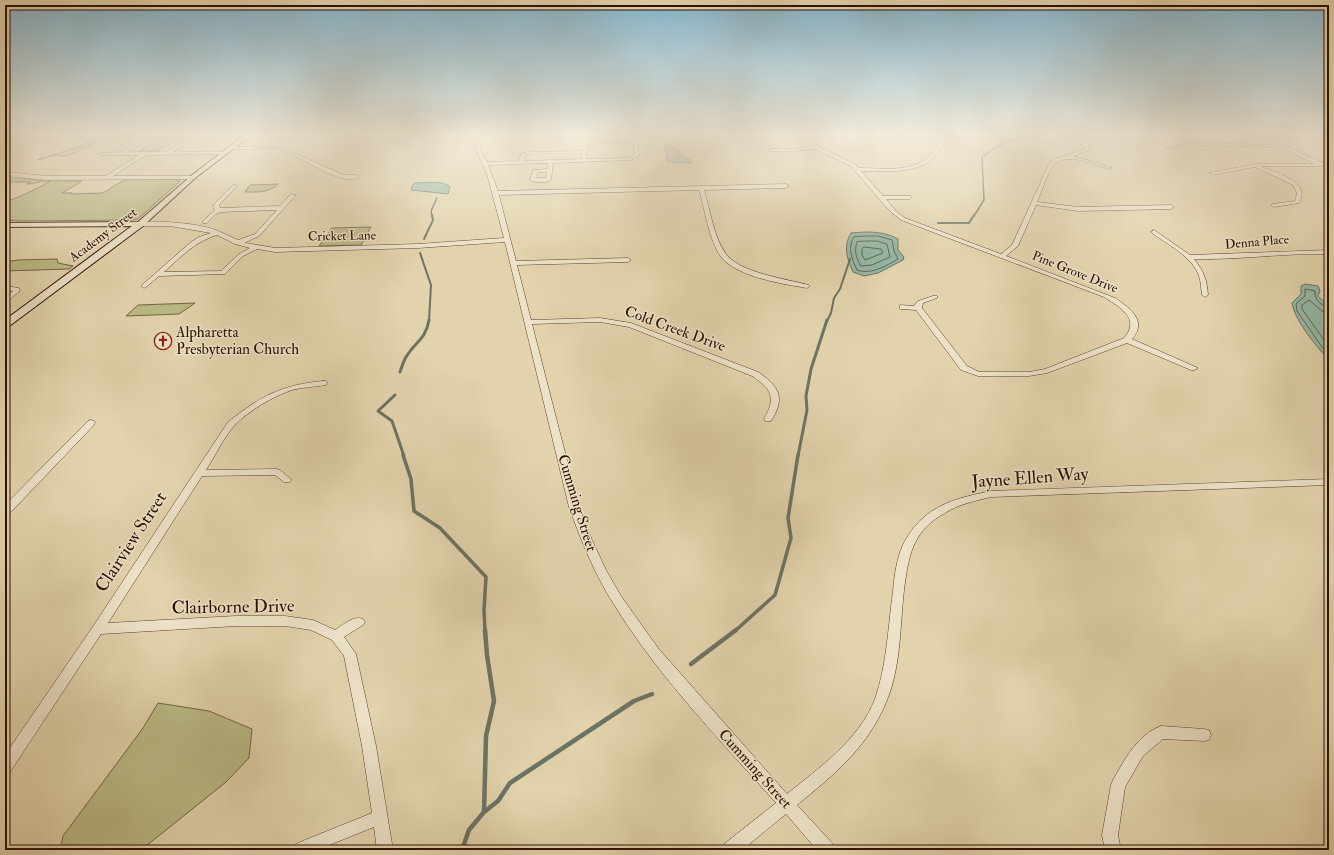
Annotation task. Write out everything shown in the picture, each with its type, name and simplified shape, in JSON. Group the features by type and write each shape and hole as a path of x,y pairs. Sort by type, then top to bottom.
{"street":[{"path":"106,177 113,173"},
{"name":"Academy Street","path":"5,325 137,226 198,173"},
{"path":"334,173 343,177 356,177"},
{"name":"Cumming Street","path":"489,173 529,322 574,507 599,569 616,601 644,641 669,672 827,850"},
{"name":"Pine Grove Drive","path":"860,173 894,212 903,218 1094,290 1115,301 1128,311 1134,321 1134,331 1127,340"},
{"path":"1002,256 1010,252 1016,246 1047,173"},
{"path":"1270,173 1295,184 1299,189 1300,197 1297,202 1274,205"},
{"path":"5,174 47,178 193,177"},
{"path":"219,211 216,208 216,205 234,186"},
{"path":"496,193 786,186"},
{"path":"701,188 718,244 727,260 743,269 757,274 807,286"},
{"path":"237,243 257,235 293,195"},
{"path":"881,198 910,197"},
{"path":"1034,203 1078,209 1171,207"},
{"path":"205,222 214,213 219,211 281,208"},
{"path":"5,226 38,228 137,226"},
{"name":"Cricket Lane","path":"137,226 180,226 199,228 254,248 284,250 418,246 508,240"},
{"path":"1154,232 1188,257 1202,274 1204,295"},
{"path":"144,286 197,240 216,233"},
{"path":"159,274 223,273 241,255 254,248"},
{"name":"Denna Place","path":"1188,257 1226,258 1290,251 1329,252"},
{"path":"514,263 628,260"},
{"path":"5,288 12,287 17,289 17,291 5,301"},
{"path":"918,308 920,302 935,297"},
{"path":"902,307 918,308 968,375 1029,374 1047,371 1127,340 1194,368"},
{"name":"Cold Creek Drive","path":"529,322 600,320 631,325 748,371 766,382 771,387 776,398 775,408 768,419"},
{"name":"Clairview Street","path":"5,767 98,629 231,424 251,407 274,395 298,386 324,383"},
{"path":"5,511 91,423"},
{"path":"199,473 277,472 287,480"},
{"name":"Jayne Ellen Way","path":"730,850 843,758 860,737 874,716 888,678 904,557 914,535 924,523 935,514 963,500 991,494 1329,482"},
{"name":"Clairborne Drive","path":"98,629 236,621 285,621 314,626 336,636 350,654 381,817 385,850"},
{"path":"336,636 359,622"},
{"path":"1113,850 1110,835 1118,785 1138,752 1161,732 1204,735"},
{"path":"302,850 310,845 381,817"}],"green space":[{"path":"11,176 36,180 66,179 66,181 82,181 62,193 72,193 71,194 103,193 124,180 175,179 180,181 138,219 18,221 5,220 5,202 28,193 50,181 27,184 30,182 5,182 5,178"},
{"path":"278,184 271,189 259,192 245,192 250,185"},
{"path":"371,227 361,245 319,246 332,228"},
{"path":"57,259 58,263 73,266 69,269 5,271 5,262 18,260"},
{"path":"195,303 179,314 126,316 138,305"},
{"path":"158,703 209,711 252,729 249,758 226,782 141,850 60,850 63,836 143,728"}],"water":[{"path":"415,183 443,183 450,187 448,194 411,190"},
{"path":"851,233 882,233 898,239 898,250 904,257 903,260 878,273 864,276 853,272 849,262 847,243"},
{"path":"1305,284 1318,286 1320,291 1318,296 1329,306 1329,360 1307,333 1297,318 1294,310 1292,303 1301,294 1301,286"}],"waterway":[{"path":"974,216 984,200 983,173"},
{"path":"432,216 431,211 437,198"},
{"path":"424,239 433,220 432,215"},
{"path":"938,223 969,223 974,215"},
{"path":"420,253 431,285 429,321"},
{"path":"827,321 831,313 834,298 840,289 850,259"},
{"path":"400,372 407,356 426,331 429,320"},
{"path":"798,456 807,410 806,396 811,369 827,320"},
{"path":"395,395 378,411 392,421 404,456"},
{"path":"403,455 411,479 414,511 440,528 486,577 484,610 485,631"},
{"path":"735,631 775,595 791,538 788,518 798,455"},
{"path":"484,812 486,736 494,701 485,630"},
{"path":"691,664 736,630"},
{"path":"484,812 498,801 510,783 634,701 652,694"},
{"path":"462,850 469,830 484,812"}],"place":[{"name":"Alpharetta Presbyterian Church","path":"163,341"}]}
